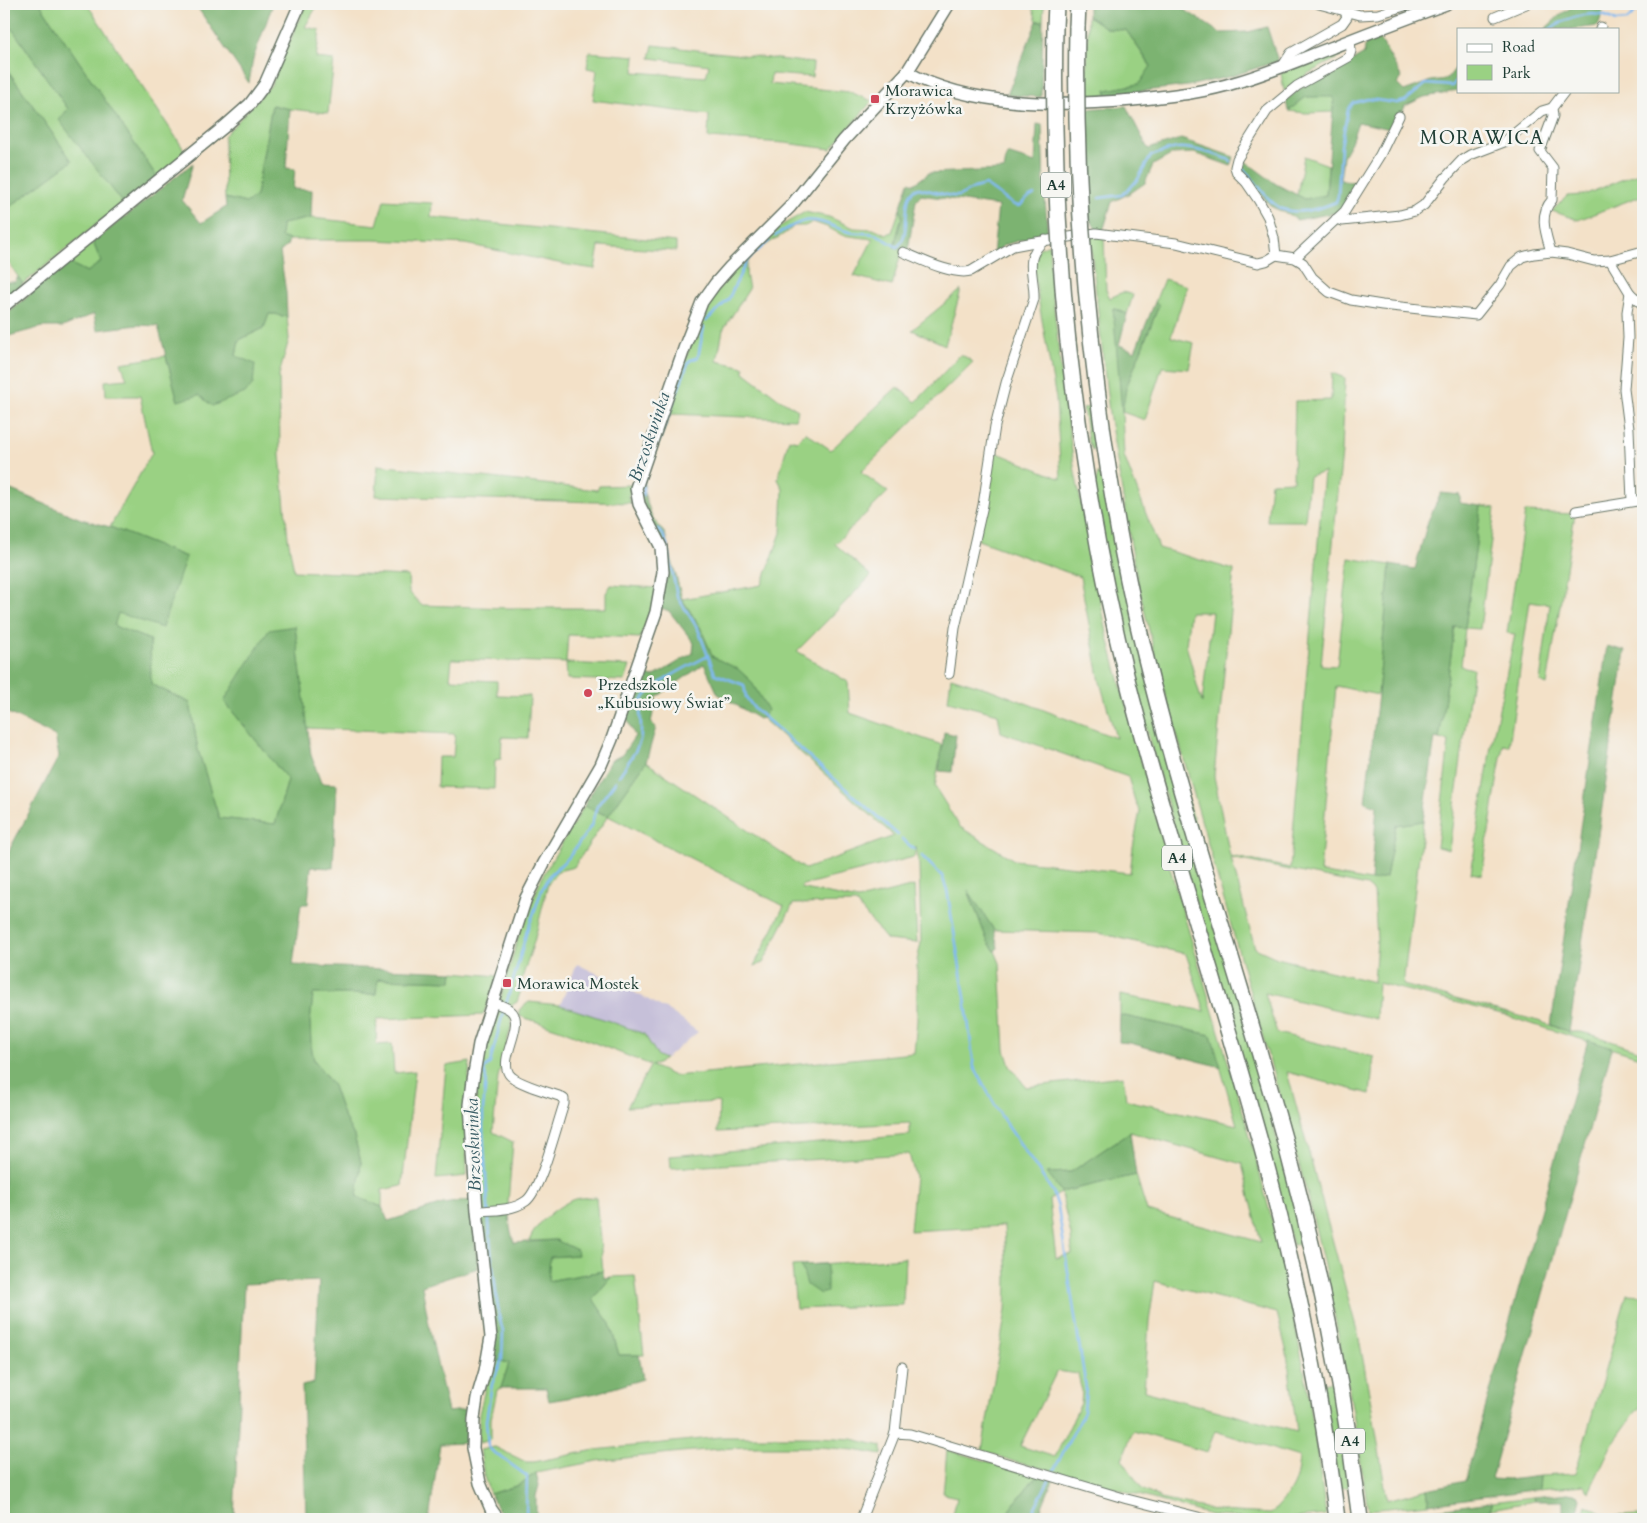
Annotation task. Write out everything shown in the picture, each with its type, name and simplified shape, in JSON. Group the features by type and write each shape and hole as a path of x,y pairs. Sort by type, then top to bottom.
{"highway":[{"name":"A4","path":"1056,4 1054,95 1057,207 1068,342 1082,454 1094,525 1128,680 1175,852 1265,1158 1290,1259 1327,1445 1337,1519"},
{"name":"A4","path":"1078,4 1076,74 1078,174 1084,268 1105,452 1133,603 1168,743 1287,1150 1312,1248 1350,1441 1360,1519"}],"street":[{"path":"4,306 224,128 250,104 265,84 300,4"},
{"path":"498,1519 491,1509 480,1483 474,1448 474,1419 477,1399 485,1371 491,1337 481,1210 470,1106 479,1044 501,1006 526,898 544,863 601,765 612,739 656,612 663,572 661,547 639,504 636,488 702,302 730,267 790,207 844,140 907,72 949,4"},
{"path":"1319,4 1360,15 1378,14 1411,4"},
{"path":"907,72 936,86 991,99 1037,103 1093,103 1186,95 1237,82 1282,67 1446,4"},
{"path":"1495,17 1526,4"},
{"path":"1282,67 1292,53 1342,24 1347,18 1345,11"},
{"path":"1276,254 1268,217 1251,188 1237,173 1235,167 1237,159 1267,111 1297,86 1349,57 1351,51 1350,40"},
{"path":"1336,219 1400,215 1424,206 1445,178 1462,160 1504,142 1542,111 1552,108 1563,92"},
{"path":"1551,252 1543,223 1545,207 1552,200 1553,168 1540,151 1553,116 1552,108"},
{"path":"1295,258 1345,211 1380,155 1399,116"},
{"path":"903,252 964,273 971,271 1013,246 1096,233 1115,234 1176,243 1258,263 1266,261 1276,254 1295,258 1303,263 1312,277 1329,292 1351,300 1450,314 1476,315 1500,285 1511,266 1522,257 1551,252 1594,261 1610,260 1643,251"},
{"path":"949,674 955,628 983,505 994,426 1011,367 1034,299 1032,259 1034,251 1045,240"},
{"path":"1610,260 1630,293 1643,305"},
{"path":"1630,293 1627,312 1628,338 1624,389 1629,429 1632,501"},
{"path":"1576,511 1643,500"},
{"path":"481,1210 508,1209 526,1201 532,1194 542,1173 564,1104 564,1100 559,1096 518,1081 510,1075 507,1068 508,1057 516,1025 515,1018 501,1006"},
{"path":"861,1519 895,1433 902,1367"},
{"path":"895,1433 910,1434 1127,1499 1206,1519"}],"shaded area":[{"path":"577,964 671,1012 698,1032 665,1059 658,1056 644,1034 560,1005"}],"green space":[{"path":"4,4 40,4 157,177 123,203 59,120 68,109 4,17"},
{"path":"40,4 87,4 187,154 157,177"},
{"path":"195,4 273,4 253,59 249,83"},
{"path":"306,4 318,4 305,27 320,30 316,58 334,60 328,113 272,105 256,196 246,203 225,198 224,136 271,85"},
{"path":"1031,4 1044,4 1043,21 1037,21"},
{"path":"1088,4 1182,4 1182,8 1220,33 1248,32 1267,27 1278,61 1232,76 1188,86 1107,95 1106,90 1139,84 1151,66 1126,30 1108,29 1088,16"},
{"path":"1577,4 1604,8 1598,26 1546,28 1561,14"},
{"path":"1088,16 1108,29 1126,30 1151,67 1139,84 1107,90 1107,95 1086,96"},
{"path":"4,17 68,109 60,120 123,203 23,284 4,256 4,211 72,161 4,65"},
{"path":"1037,21 1043,21 1041,97 1007,95"},
{"path":"1378,35 1402,78 1397,84 1404,91 1431,81 1447,79 1457,66 1457,90 1424,97 1405,106 1395,130 1358,122 1351,142 1343,156 1340,180 1359,183 1339,212 1297,220 1272,207 1240,171 1245,161 1276,184 1305,199 1326,195 1334,97 1306,97 1288,111 1286,100 1320,75 1364,54 1366,40"},
{"path":"653,45 813,63 812,77 771,74 770,84 850,92 872,101 831,149 785,143 708,138 709,115 593,100 597,70 587,68 589,52 635,56 634,72 706,77 709,65 650,58"},
{"path":"1343,49 1345,53 1342,56 1309,73 1284,91 1281,73"},
{"path":"4,65 72,161 4,211"},
{"path":"1335,96 1333,112 1306,113 1288,111 1306,97"},
{"path":"272,105 290,109 286,168 295,169 293,189 312,190 311,218 282,224 281,237 289,240 287,246 280,252 286,293 287,316 282,317 276,314 269,314 264,328 239,340 236,356 255,364 253,384 245,393 212,406 199,395 178,401 158,326 138,325 97,330 94,314 63,327 42,327 4,336 4,317 67,262 87,272 101,262 93,242 193,163 182,200 201,223 226,207 225,198 246,203 256,196"},
{"path":"1126,106 1148,149 1181,139 1234,157 1231,166 1194,153 1173,154 1153,165 1145,183 1112,202 1103,231 1096,229 1089,218 1085,109"},
{"path":"1037,124 1042,125 1048,237 1021,240 1004,245 993,255 998,206 921,195 916,201 908,250 894,247 902,216 900,209 909,182 914,184 929,173 1004,170 1007,154 1035,163"},
{"path":"1304,156 1328,165 1326,195 1305,199 1297,195"},
{"path":"1643,171 1643,195 1578,220 1552,211 1567,196 1584,195"},
{"path":"384,200 432,203 431,217 676,242 676,251 599,246 595,269 466,244 374,240 289,240 281,237 282,224 311,218 377,225"},
{"path":"900,209 902,216 894,247 902,249 892,286 854,276 873,239 842,235 813,222 805,226 794,226 752,257 747,263 746,270 749,289 723,330 717,361 744,367 744,372 778,398 798,410 795,419 671,414 645,478 644,488 640,488 694,335 717,292 747,254 776,229 805,212 829,217 854,228 873,229 886,234 892,232"},
{"path":"1090,237 1104,237 1106,290 1110,298 1123,292 1133,295 1127,314 1114,308 1122,409 1126,388 1159,305 1155,302 1164,279 1187,286 1171,337 1194,343 1189,369 1162,367 1145,420 1122,412 1124,456 1159,548 1234,570 1214,776 1230,856 1290,868 1324,472 1309,477 1305,521 1267,521 1271,482 1293,481 1295,401 1331,400 1332,373 1345,378 1342,452 1321,665 1337,666 1349,558 1390,565 1378,695 1336,686 1320,872 1370,881 1386,877 1396,825 1423,821 1403,985 1538,1021 1569,1032 1581,1032 1596,1036 1643,1052 1643,1058 1502,1014 1378,983 1376,1019 1265,993 1277,1033 1374,1057 1370,1094 1287,1072 1359,1338 1387,1500 1427,1489 1429,1504 1368,1510 1353,1412 1329,1287 1308,1196 1158,668 1136,575 1109,413","holes":["1190,612 1212,612 1202,703 1186,645","1231,858 1367,886 1374,892 1377,940 1374,982 1277,958 1255,948"]},
{"path":"93,242 101,262 87,272 67,262"},
{"path":"1049,244 1063,389 1075,472 1108,638 1167,858 1246,1122 1279,1247 1308,1389 1326,1515 1282,1519 1249,1519 1210,1515 1015,1462 982,1450 1006,1310 1007,1279 1004,1226 910,1231 915,1176 909,1154 671,1168 670,1156 910,1135 910,1123 718,1132 719,1102 627,1107 651,1065 559,1029 519,1016 519,1010 529,1002 560,1005 644,1034 658,1056 665,1059 652,1066 674,1076 914,1053 917,1020 917,961 921,943 919,865 916,847 914,857 803,885 800,888 858,900 914,886 917,943 887,940 856,903 793,904 763,963 754,966 784,906 608,816 646,762 805,869 894,836 762,718 767,709 738,669 713,658 700,627 682,599 762,585 781,533 783,489 778,479 789,439 797,441 805,432 831,450 897,387 916,402 961,354 973,362 861,472 888,492 835,544 871,576 797,651 848,682 850,713 942,745 935,787 960,827 1014,860 1130,873 1140,811 1128,777 1001,732 998,714 948,701 951,677 992,690 1116,738 1100,682 1080,577 978,540 993,451 1061,479 1056,399 1034,275 1038,249","holes":["969,893 994,930 1099,933 1186,954 1205,1011 1120,995 1120,1015 1211,1035 1237,1125 1126,1100 1123,1076 1026,1087 1010,1066 1005,1050 1000,963 995,951 987,940","1130,1132 1242,1164 1261,1242 1147,1211 1136,1175 1061,1192 1048,1173 1071,1172","1061,1193 1071,1235 1072,1254 1056,1258 1049,1200","1155,1281 1277,1313 1287,1353 1297,1432 1144,1391 1149,1322","1057,1371 1078,1374 1082,1391 1081,1403 1055,1457 1020,1446","1133,1431 1207,1452 1215,1431 1299,1457 1294,1483 1288,1495 1271,1514 1218,1511 1161,1499 1142,1489 1122,1459"]},
{"path":"18,277 23,284 4,300 4,282 15,282"},
{"path":"961,290 945,345 912,330"},
{"path":"1155,302 1159,305 1126,388 1122,412 1113,308 1127,314 1119,345 1135,351"},
{"path":"269,314 276,314 282,317 287,316 289,339 279,375 280,455 288,538 294,571 408,576 409,592 421,605 508,608 606,608 606,593 611,585 658,588 653,607 640,638 568,635 566,663 452,659 450,679 497,681 497,695 530,696 528,738 502,737 501,759 495,760 494,789 437,787 438,757 453,757 455,734 307,728 295,627 224,701 288,780 275,824 219,818 198,750 190,703 151,684 150,640 113,626 118,613 186,557 110,527 152,453 140,396 106,396 105,381 127,379 121,363 166,356 178,401 236,356 239,340 264,328"},
{"path":"1093,407 1097,433 1094,449 1092,450 1088,441 1083,408"},
{"path":"378,465 597,490 599,486 633,485 628,497 632,503 376,496"},
{"path":"1098,473 1107,488 1304,1243 1293,1245 1146,728 1116,608 1093,491"},
{"path":"4,487 81,519 110,527 186,557 162,628 118,613 114,626 150,640 151,684 190,703 198,750 219,818 275,824 288,780 224,701 269,630 295,626 311,755 321,783 337,784 333,868 311,867 308,904 301,904 293,965 453,972 452,981 378,979 376,994 313,994 310,1022 311,1046 314,1060 333,1086 343,1115 354,1136 361,1162 357,1197 382,1207 388,1221 443,1204 470,1200 478,1268 422,1286 448,1412 469,1409 468,1443 440,1444 429,1519 306,1519 302,1386 314,1383 319,1281 244,1284 234,1519 4,1519 4,860 59,756 55,736 4,711"},
{"path":"644,493 652,517 665,534 682,599 700,627 713,657 738,669 751,681 768,710 759,719 718,694 704,664 657,697 651,722 656,727 646,762 608,816 584,806 610,761 622,755 635,736 626,717 638,672 653,677 693,653 694,643 669,611 659,607 665,572 640,494"},
{"path":"1441,493 1460,495 1460,503 1481,506 1465,628 1455,627 1439,739 1435,738 1423,821 1396,825 1386,877 1371,881 1377,806 1365,802 1378,695 1390,565 1415,569 1428,521"},
{"path":"1481,506 1495,508 1480,629 1465,628"},
{"path":"1525,512 1575,514 1547,685 1540,682 1550,604 1530,601 1509,746 1503,745 1482,875 1471,873 1491,746 1515,634 1507,633"},
{"path":"1455,627 1465,628 1461,666 1473,669 1449,850 1437,847 1449,741 1439,739"},
{"path":"1607,646 1625,651 1569,1032 1551,1025"},
{"path":"566,663 630,666 625,681 567,679"},
{"path":"944,732 956,735 952,772 939,771"},
{"path":"584,806 608,816 574,867 558,871 548,884 534,942 520,984 522,987 517,1002 512,1005 509,1014 512,1023 498,1077 493,1132 513,1142 508,1202 509,1212 481,1213 475,1115 477,1079 522,924 543,875"},
{"path":"968,890 994,930 998,948 995,951 987,940"},
{"path":"453,972 498,976 483,1015 377,1019 376,1045 392,1044 394,1073 415,1071 402,1186 382,1190 382,1207 357,1197 361,1162 354,1136 343,1115 333,1086 314,1060 311,1046 310,1022 313,994 376,994 378,979 452,981"},
{"path":"1120,1015 1211,1035 1221,1067 1130,1043 1119,1042"},
{"path":"1588,1040 1612,1048 1491,1479 1508,1480 1540,1476 1539,1489 1429,1504 1427,1489 1465,1481"},
{"path":"470,1062 466,1112 467,1176 436,1179 446,1066"},
{"path":"1130,1132 1136,1175 1061,1192 1047,1173 1071,1172"},
{"path":"596,1197 603,1271 547,1281 550,1257 578,1255 556,1240 529,1241 532,1234 541,1222 566,1203 578,1198"},
{"path":"509,1212 510,1228 514,1243 556,1240 577,1250 578,1255 550,1257 548,1281 603,1271 604,1278 611,1277 593,1299 610,1324 619,1355 639,1355 643,1379 597,1393 549,1401 546,1388 501,1388 509,1363 492,1359 481,1213"},
{"path":"905,1258 903,1305 796,1309 792,1266"},
{"path":"827,1264 827,1292 820,1294 807,1285 801,1265"},
{"path":"635,1276 644,1355 619,1355 610,1324 593,1299 611,1277"},
{"path":"1627,1294 1643,1295 1643,1404 1611,1446 1589,1492 1583,1485 1539,1489 1540,1476 1575,1474"},
{"path":"492,1359 509,1363 501,1388 497,1390 491,1419 491,1440 479,1443 479,1414"},
{"path":"1334,1381 1350,1487 1339,1488 1322,1383"},
{"path":"721,1437 852,1439 882,1446 882,1455 820,1447 745,1447 681,1452 597,1461 536,1473 519,1485 490,1494 484,1477 480,1450 495,1447 526,1462 534,1462 595,1450"},
{"path":"947,1450 1037,1475 1010,1509 1005,1519 952,1519 957,1497 943,1494"},
{"path":"536,1473 539,1485 536,1496 536,1519 503,1519 490,1494 519,1485"},
{"path":"1037,1475 1053,1480 1037,1519 1005,1519 1010,1509"},
{"path":"1568,1493 1578,1495 1581,1499 1576,1519 1563,1519 1563,1501 1534,1501 1533,1497"},
{"path":"1533,1497 1534,1501 1491,1509 1491,1502"},
{"path":"1491,1502 1489,1519 1385,1519 1384,1516"},
{"path":"1586,1505 1601,1513 1613,1516 1643,1515 1643,1519 1582,1519"}],"waterway":[{"name":"Brzoskwinka","path":"1552,28 1565,21 1591,14 1608,17 1616,21 1627,20 1643,6"},
{"name":"Brzoskwinka","path":"1242,168 1273,203 1280,208 1303,211 1320,208 1336,202 1341,146 1348,110 1353,103 1368,99 1397,103 1405,101 1426,84 1452,86 1457,80"},
{"name":"Brzoskwinka","path":"1099,198 1122,195 1138,179 1151,156 1168,150 1188,148 1231,161"},
{"name":"Brzoskwinka","path":"775,236 795,224 810,220 850,232 873,234 882,237 897,247 905,233 909,197 913,191 919,188 951,196 959,196 974,188 985,185 1014,205 1020,206 1026,199 1034,195"},
{"name":"Brzoskwinka","path":"706,321 728,300 747,260 769,241"},
{"name":"Brzoskwinka","path":"657,445 689,361 698,357 704,327"},
{"name":"Brzoskwinka","path":"643,483 643,495"},
{"name":"Brzoskwinka","path":"619,776 639,745 641,734 640,711 646,695 667,678 708,656 698,629 677,596 667,544 663,535 657,529"},
{"path":"708,656 715,674 744,685 746,697 753,707 898,835"},
{"name":"Brzoskwinka","path":"506,1004 527,930 542,889 551,874 569,857 591,826 597,806 616,781"},
{"path":"902,839 914,849"},
{"path":"922,856 942,876 947,890 965,997 974,1067 1001,1116 1053,1192 1058,1207 1086,1388 1084,1412 1054,1470"},
{"name":"Brzoskwinka","path":"504,1009 490,1063 484,1069 486,1079 483,1130 491,1252 499,1316 503,1332 502,1359 492,1384 486,1421 488,1446 527,1476 526,1519"},
{"path":"1029,1519 1049,1480"}],"place":[{"name":"Morawica Krzyżówka","path":"875,99"},
{"name":"Przedszkole „Kubusiowy Świat”","path":"588,693"},
{"name":"Morawica Mostek","path":"507,983"}],"district":[{"name":"MORAWICA","path":"1482,137"}]}
